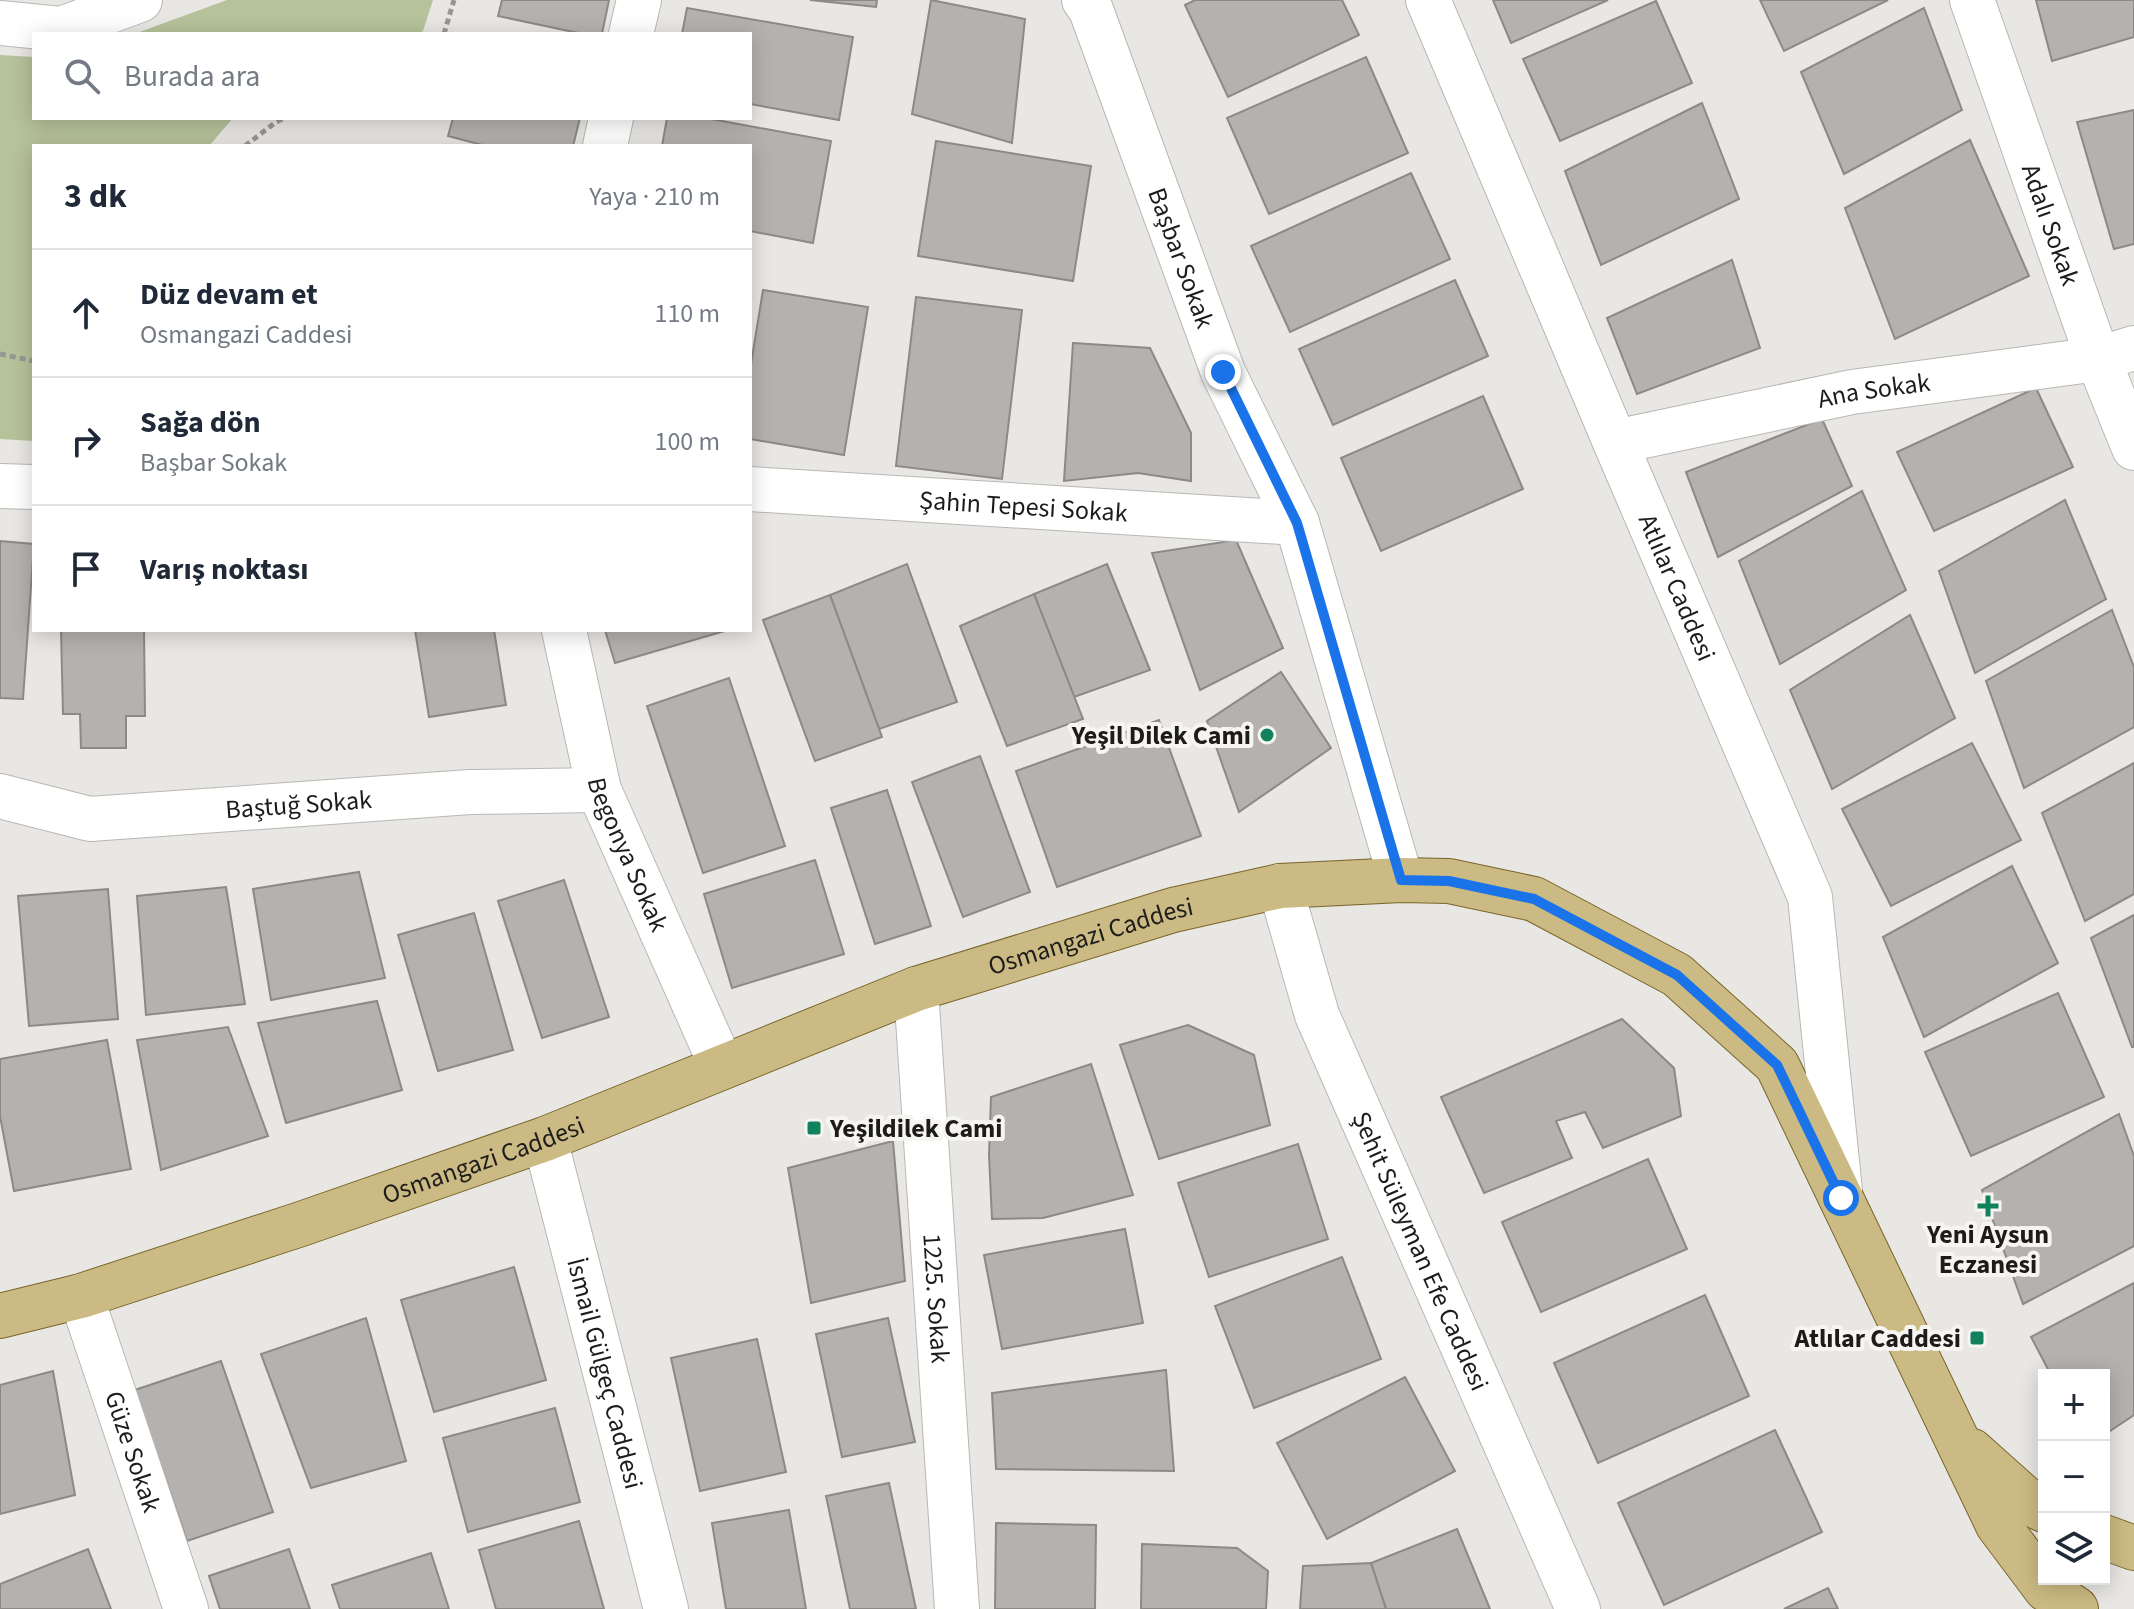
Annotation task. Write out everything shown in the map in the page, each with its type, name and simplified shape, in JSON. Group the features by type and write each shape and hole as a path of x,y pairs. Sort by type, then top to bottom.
{"main road":[{"name":"Osmangazi Caddesi","path":"0,1316 81,1296 301,1224 545,1139 916,989 1173,910 1280,886 1401,880 1449,881 1534,899 1677,975 1777,1065 1998,1525 2046,1589 2076,1609"},
{"path":"1954,1434 2038,1507"},
{"path":"2110,1539 2134,1548"}],"street":[{"path":"0,23 61,29 140,0"},
{"path":"631,32 639,0"},
{"name":"Başbar Sokak","path":"1084,0 1091,10 1223,372 1297,523 1401,880"},
{"name":"Atlılar Caddesi","path":"1428,0 1810,897 1841,1198"},
{"name":"Adalı Sokak","path":"1972,0 2116,353 2134,448"},
{"path":"605,144 611,120"},
{"name":"Ana Sokak","path":"1615,442 1852,392 2116,353"},
{"path":"0,486 32,487"},
{"name":"Şahin Tepesi Sokak","path":"752,489 1297,523"},
{"name":"Begonya Sokak","path":"564,632 599,790 722,1067"},
{"name":"Baştuğ Sokak","path":"0,796 90,819 470,792 599,790"},
{"name":"Şehit Süleyman Efe Caddesi","path":"1280,886 1317,1015 1578,1609"},
{"name":"1225. Sokak","path":"916,989 957,1609"},
{"name":"İsmail Gülgeç Caddesi","path":"545,1139 666,1609"},
{"name":"Güze Sokak","path":"81,1296 186,1609"}],"path":[{"path":"445,32 454,0"},
{"path":"248,144 280,120"},
{"path":"0,354 32,361"}],"green space":[{"path":"227,0 433,0 421,32 139,32"},
{"path":"0,55 32,57 32,120 231,120 211,144 32,144 32,441 0,439"}],"building":[{"path":"502,0 609,0 602,32 574,32 498,16"},
{"path":"810,0 877,0 876,7"},
{"path":"931,0 1025,19 1012,143 912,114"},
{"path":"1195,0 1342,0 1359,35 1228,97 1185,5"},
{"path":"1493,0 1608,0 1511,43"},
{"path":"1760,0 1888,0 1784,51"},
{"path":"2036,0 2134,0 2134,37 2052,61"},
{"path":"1656,1 1692,83 1560,141 1523,59"},
{"path":"687,8 853,37 839,120 752,104 752,32 682,32"},
{"path":"1924,8 1962,110 1844,174 1801,72"},
{"path":"1366,57 1408,153 1269,214 1227,118"},
{"path":"1702,103 1739,199 1601,265 1565,171"},
{"path":"2134,110 2134,244 2114,249 2077,122"},
{"path":"452,120 580,120 574,144 478,144 448,136"},
{"path":"667,120 717,120 831,141 813,243 752,231 752,144 662,144"},
{"path":"1970,140 2029,276 1895,339 1845,208"},
{"path":"936,141 1091,166 1073,281 918,256"},
{"path":"1411,173 1450,259 1290,332 1251,246"},
{"path":"1732,260 1760,348 1637,394 1607,318"},
{"path":"1455,280 1488,356 1333,425 1299,349"},
{"path":"763,290 868,307 844,455 752,439 752,358"},
{"path":"916,297 1022,310 1002,479 896,466"},
{"path":"1073,343 1150,348 1191,433 1191,481 1138,473 1064,481"},
{"path":"2036,388 2073,467 1934,531 1897,452"},
{"path":"1483,396 1523,489 1381,551 1341,458"},
{"path":"1822,419 1852,486 1718,557 1686,472"},
{"path":"1862,491 1906,590 1780,664 1739,561"},
{"path":"2065,500 2106,599 1975,673 1939,571"},
{"path":"1236,540 1283,648 1200,690 1152,553"},
{"path":"0,541 32,544 23,699 0,698"},
{"path":"907,564 957,702 879,729 830,595"},
{"path":"1107,564 1150,670 1074,697 1034,594"},
{"path":"1034,594 1083,719 1007,746 960,626"},
{"path":"830,595 882,737 815,761 763,620"},
{"path":"2112,610 2134,667 2134,727 2024,788 1986,681"},
{"path":"1910,615 1955,718 1832,789 1790,690"},
{"path":"61,632 144,632 145,716 126,716 126,748 81,748 80,714 63,714"},
{"path":"415,632 494,632 506,705 429,717"},
{"path":"606,632 721,632 615,663"},
{"name":"Yeşil Dilek Cami","path":"1281,672 1331,748 1239,812 1207,721"},
{"path":"729,678 785,846 703,873 647,706"},
{"path":"1159,720 1201,836 1057,887 1016,771"},
{"path":"1972,743 2021,840 1891,906 1842,809"},
{"path":"980,756 1030,892 963,917 912,782"},
{"path":"2134,763 2134,894 2085,921 2042,813"},
{"path":"887,790 931,926 875,944 831,808"},
{"path":"815,860 844,954 732,988 704,894"},
{"path":"2012,866 2058,963 1924,1037 1883,937"},
{"path":"359,872 385,978 271,1000 253,889"},
{"path":"564,880 609,1017 542,1038 498,901"},
{"path":"226,887 245,1004 146,1015 137,896"},
{"path":"108,889 118,1019 29,1026 18,896"},
{"path":"474,913 513,1050 438,1071 398,935"},
{"path":"2134,915 2134,1047 2132,1047 2091,938"},
{"path":"2058,993 2104,1097 1971,1156 1925,1052"},
{"path":"377,1001 402,1090 286,1123 258,1023"},
{"path":"1622,1019 1674,1068 1681,1116 1603,1148 1585,1112 1556,1121 1572,1158 1484,1193 1441,1097"},
{"path":"1188,1025 1254,1055 1270,1125 1159,1159 1120,1045"},
{"path":"228,1027 268,1136 161,1170 137,1040"},
{"path":"107,1040 131,1169 14,1191 0,1116 0,1059"},
{"path":"1091,1064 1133,1195 1043,1218 992,1219 989,1155 991,1097"},
{"path":"2119,1114 2134,1156 2134,1246 2023,1304 1982,1190"},
{"path":"893,1141 905,1281 811,1303 788,1168"},
{"path":"1298,1144 1328,1239 1209,1277 1178,1183"},
{"path":"1648,1159 1687,1249 1541,1312 1502,1222"},
{"path":"1125,1229 1143,1323 1002,1349 984,1255"},
{"path":"1342,1257 1381,1359 1254,1408 1215,1306"},
{"path":"514,1267 546,1380 434,1412 401,1300"},
{"path":"2134,1283 2134,1415 2110,1431 2110,1369 2048,1369 2031,1337"},
{"path":"1705,1295 1749,1396 1598,1463 1554,1363"},
{"path":"366,1318 406,1461 311,1488 261,1354"},
{"path":"888,1318 915,1442 842,1457 816,1334"},
{"path":"757,1339 786,1472 700,1491 671,1358"},
{"path":"221,1361 273,1512 187,1541 135,1390"},
{"path":"1166,1370 1174,1471 996,1469 992,1393"},
{"path":"53,1371 75,1495 0,1514 0,1385"},
{"path":"1405,1377 1455,1471 1327,1539 1277,1443"},
{"path":"555,1408 580,1502 468,1532 443,1438"},
{"path":"1775,1430 1822,1532 1664,1605 1618,1503"},
{"path":"889,1483 916,1609 850,1609 826,1496"},
{"path":"789,1510 806,1609 726,1609 712,1523"},
{"path":"579,1521 604,1609 496,1609 479,1550"},
{"path":"996,1523 1096,1525 1095,1609 995,1609"},
{"path":"1457,1529 1490,1609 1386,1609 1371,1563"},
{"path":"1142,1544 1237,1548 1268,1571 1266,1609 1141,1609"},
{"path":"88,1549 111,1609 0,1609 0,1584"},
{"path":"289,1549 310,1609 220,1609 209,1576"},
{"path":"431,1553 449,1609 340,1609 332,1585"},
{"path":"1371,1563 1386,1609 1300,1609 1303,1566"},
{"path":"1828,1588 1838,1609 1784,1609"}],"place":[{"name":"Yeşil Dilek Cami","path":"1267,735"},
{"name":"Yeşildilek Cami","path":"814,1128"},
{"name":"Yeni Aysun Eczanesi","path":"1988,1206"},
{"name":"Atlılar Caddesi","path":"1977,1338"}],"route":[{"path":"1223,372 1297,523 1401,880 1449,881 1534,899 1677,975 1777,1065 1841,1198"}]}
